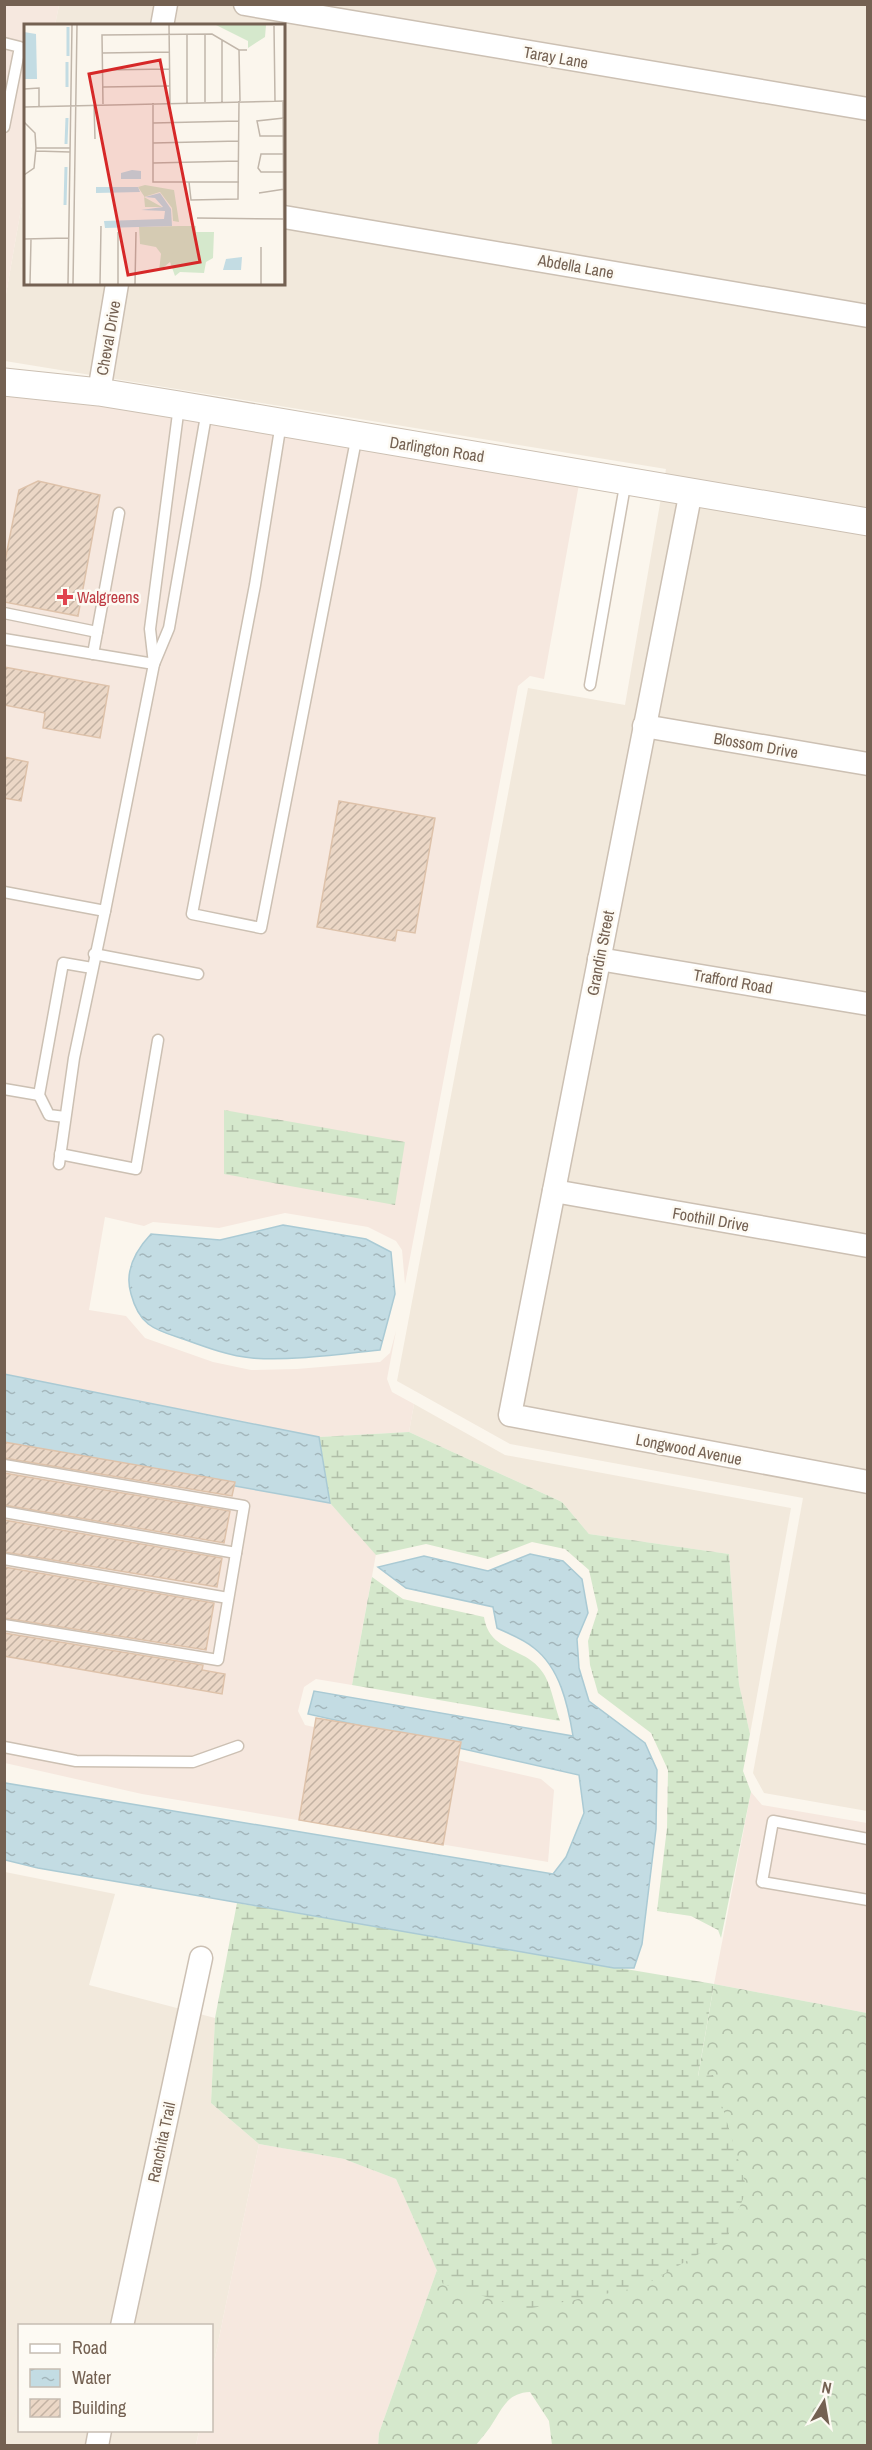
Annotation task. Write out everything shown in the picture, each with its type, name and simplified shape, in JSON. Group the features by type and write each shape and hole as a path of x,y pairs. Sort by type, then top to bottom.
{"street":[{"path":"162,24 166,4"},
{"name":"Taray Lane","path":"245,4 867,109"},
{"name":"Abdella Lane","path":"285,217 867,316"},
{"name":"Cheval Drive","path":"99,392 117,285"},
{"name":"Darlington Road","path":"4,382 99,392 867,522"},
{"name":"Grandin Street","path":"510,1415 690,491"},
{"name":"Blossom Drive","path":"645,726 867,764"},
{"name":"Trafford Road","path":"599,959 867,1004"},
{"name":"Foothill Drive","path":"554,1191 867,1246"},
{"name":"Longwood Avenue","path":"510,1415 867,1482"},
{"name":"Ranchita Trail","path":"122,2324 201,1958"}],"lane":[{"path":"4,44 20,47 4,127"},
{"path":"154,664 150,629 179,405"},
{"path":"158,1040 136,1169 59,1159 74,1058 154,664 170,628 207,410"},
{"path":"281,423 255,585 192,914 261,928 357,435"},
{"path":"590,686 626,480"},
{"path":"93,654 119,513"},
{"path":"4,613 97,632"},
{"path":"4,639 154,664"},
{"path":"4,892 105,911"},
{"path":"94,954 198,974"},
{"path":"65,1117 49,1115 39,1095 63,963 92,968"},
{"path":"4,1089 39,1095"},
{"path":"4,1465 244,1506 218,1660 4,1625"},
{"path":"4,1512 236,1552"},
{"path":"4,1559 228,1598"},
{"path":"4,1747 76,1761 193,1762 238,1746"},
{"path":"867,1839 773,1821 762,1882 867,1900"}],"shaded area":[{"path":"5,5 59,5 55,24 24,24 24,192 5,300"},
{"path":"59,5 867,5 867,1811 764,1793 753,1773 803,1498 510,1444 397,1381 528,688 625,705 666,469 5,361 5,300 24,192 24,285 285,285 285,24 55,24"},
{"path":"4,394 97,404 579,484 544,679 530,676 518,686 405,1284 402,1250 396,1241 368,1227 285,1213 219,1228 153,1222 144,1226 105,1217 89,1310 126,1316 145,1338 213,1362 251,1370 297,1369 380,1362 390,1353 396,1331 387,1379 392,1392 414,1404 409,1432 319,1437 5,1374"},
{"path":"414,1404 505,1455 791,1508 750,1734 739,1684 729,1554 589,1534 562,1502 409,1432"},
{"path":"4,1445 330,1503 376,1554 352,1685 316,1679 304,1687 298,1711 305,1725 541,1779 554,1790 548,1862 142,1794 5,1763"},
{"path":"751,1792 762,1805 867,1823 867,2013 714,1984"},
{"path":"5,1872 115,1894 89,1985 215,2018 211,2103 259,2144 213,2367 213,2324 18,2324 18,2432 199,2432 196,2445 5,2446"},
{"path":"259,2144 344,2159 396,2179 437,2270 379,2433 378,2445 196,2446 199,2432 213,2432 213,2367"}],"green space":[{"path":"224,1110 405,1142 395,1205 224,1174"},
{"path":"409,1432 562,1502 589,1534 729,1554 739,1684 750,1734 743,1771 751,1792 721,1938 718,1930 691,1916 657,1911 667,1828 668,1770 651,1733 598,1693 590,1665 588,1641 598,1610 589,1570 565,1549 532,1542 488,1559 426,1544 376,1555 330,1503 319,1437"},
{"path":"376,1555 372,1577 403,1599 484,1617 494,1638 538,1666 552,1692 560,1721 352,1685"},
{"path":"237,1903 714,1984 698,2076 713,2075 747,2189 727,2238 641,2287 527,2309 443,2284 396,2179 344,2159 259,2144 211,2103 215,2018"},
{"path":"714,1984 867,2013 867,2445 552,2445 549,2421 530,2392 512,2397 476,2445 378,2446 379,2433 437,2270 444,2284 713,2075 698,2077"}],"water":[{"path":"283,1225 366,1239 391,1252 395,1294 380,1350 300,1358 244,1357 211,1349 158,1330 139,1314 129,1286 130,1269 140,1247 151,1234 220,1240"},
{"path":"4,1374 319,1437 330,1503 5,1445"},
{"path":"530,1554 563,1561 582,1579 588,1613 577,1639 579,1668 589,1701 645,1743 657,1770 656,1829 642,1944 634,1968 614,1968 38,1868 5,1860 5,1783 553,1874 566,1857 584,1813 579,1775 308,1714 314,1691 573,1736 565,1700 550,1666 543,1656 530,1645 497,1628 493,1607 406,1588 378,1567 424,1556 488,1571"}],"building":[{"name":"Walgreens","path":"38,481 100,495 78,616 4,602 4,566 19,490"},
{"path":"4,667 109,686 100,738 43,728 45,713 4,705"},
{"path":"4,757 28,762 21,801 4,798"},
{"path":"339,801 435,818 415,933 397,930 395,941 317,927"},
{"path":"4,1442 235,1482 232,1496 4,1458"},
{"path":"4,1473 230,1511 224,1543 4,1505"},
{"path":"4,1520 222,1558 217,1587 4,1552"},
{"path":"4,1567 214,1603 206,1650 4,1618"},
{"path":"4,1633 203,1665 202,1670 225,1674 222,1694 4,1656"},
{"path":"316,1718 461,1742 443,1845 299,1820"}],"place":[{"name":"Walgreens","path":"65,597"}]}
